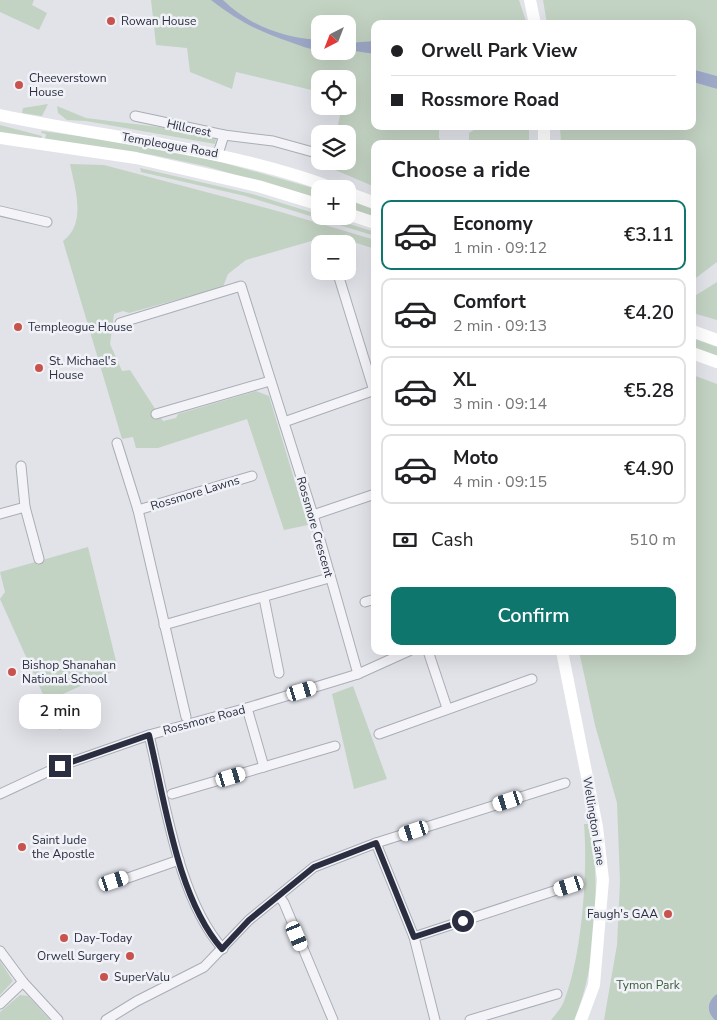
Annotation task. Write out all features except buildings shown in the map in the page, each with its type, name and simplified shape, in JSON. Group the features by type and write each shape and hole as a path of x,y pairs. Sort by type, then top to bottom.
{"main road":[{"path":"530,0 534,20"},
{"name":"Templeogue Road","path":"0,115 218,154 263,165 311,181"},
{"name":"Templeogue Road","path":"0,138 136,158 258,186 311,202"},
{"path":"356,196 371,202"},
{"path":"356,217 371,222"},
{"path":"696,332 717,340"},
{"path":"696,354 717,362"},
{"name":"Wellington Lane","path":"563,655 597,826 603,880 594,986 581,1020"}],"street":[{"name":"Hillcrest","path":"135,116 224,135 218,154"},
{"path":"224,135 273,141 311,152"},
{"path":"0,211 47,222"},
{"path":"340,280 371,377"},
{"name":"Rossmore Crescent","path":"120,323 241,286 313,515 329,578 358,674"},
{"path":"156,414 270,381"},
{"path":"284,422 371,391"},
{"name":"Rossmore Lawns","path":"117,443 138,510 186,717"},
{"path":"21,466 25,507 38,559"},
{"name":"Rossmore Lawns","path":"138,510 252,476"},
{"path":"313,515 371,495"},
{"path":"0,514 25,507"},
{"path":"164,625 329,578"},
{"path":"264,598 279,673"},
{"path":"365,602 371,600"},
{"name":"Rossmore Road","path":"0,794 60,766 149,735 247,708 358,674 400,655"},
{"path":"429,655 447,708"},
{"path":"379,734 532,679"},
{"path":"247,708 264,767"},
{"path":"149,735 179,860 195,909 222,949"},
{"path":"172,794 335,746"},
{"path":"106,1020 137,1001 204,967 249,920 314,867 376,843 565,783"},
{"path":"376,843 414,937 436,1020"},
{"path":"105,886 179,860"},
{"path":"414,937 569,886"},
{"path":"279,896 329,1019"},
{"path":"0,951 23,982 58,1020"},
{"path":"0,1004 23,982"},
{"path":"470,1020 557,994"}],"green space":[{"path":"0,0 34,0 32,5 47,13 39,30 0,12"},
{"path":"151,0 519,0 526,20 371,20 371,130 439,130 440,140 371,140 371,185 335,170 356,170 356,125 338,125 340,115 356,115 356,70 311,70 311,90 236,72 232,89 190,72 187,48 156,45"},
{"path":"543,0 717,0 717,76 696,70 696,20 546,20"},
{"path":"696,83 717,89 717,262 696,278 696,140 561,140 560,130 696,130"},
{"path":"48,104 42,116 22,113 23,108"},
{"path":"57,106 86,118 167,128 216,139 215,144 86,121 67,120 58,113"},
{"path":"0,125 42,136 41,139 0,134"},
{"path":"474,130 529,130 529,140 469,140 469,133"},
{"path":"42,131 137,144 221,162 311,187 311,196 205,166 153,155 45,140 46,134 41,133"},
{"path":"70,164 104,165 281,212 311,221 311,225 325,225 371,239 371,248 356,243 356,235 311,235 311,241 246,260 228,274 223,287 129,313 123,311 114,314 110,344 122,371 130,370 163,421 176,418 178,414 256,391 269,396 308,525 284,530 247,419 158,448 136,448 133,437 122,439 63,241 75,225 77,205"},
{"path":"140,168 252,194 311,212 311,216 245,196 141,172"},
{"path":"356,203 371,209 371,216 356,211"},
{"path":"339,225 352,225 371,231 371,235"},
{"path":"717,282 717,320 696,314 696,295"},
{"path":"696,339 717,347 717,357 696,348"},
{"name":"Tymon Park","path":"696,376 717,384 717,1020 604,1020 617,945 620,882 617,803 595,725 580,655 696,655"},
{"path":"88,547 118,669 54,698 67,727 59,730 0,599 5,592 0,572"},
{"path":"353,686 387,779 354,789 332,694"},
{"path":"584,824 590,824 596,897 595,924 588,975 574,1020 551,1020 564,1001 570,983 579,938 584,889"},
{"path":"0,961 13,981 0,995"},
{"path":"20,995 28,996 50,1020 0,1020 0,1012"}],"water":[{"path":"211,0 223,0 244,17 268,29 293,37 311,39 311,49 258,29 230,14"},
{"path":"371,41 371,53 356,51 356,42"},
{"path":"696,70 717,76 717,89 696,83"},
{"path":"717,994 717,1020 715,1020 710,1014 709,1007 711,1000"}],"place":[{"name":"Rowan House","path":"111,21"},
{"name":"Cheeverstown House","path":"19,85"},
{"name":"Templeogue House","path":"18,327"},
{"name":"St. Michael's House","path":"39,368"},
{"name":"Bishop Shanahan National School","path":"12,672"},
{"name":"Saint Jude the Apostle","path":"22,847"},
{"name":"Faugh's GAA","path":"668,914"},
{"name":"Day-Today","path":"64,938"},
{"name":"Orwell Surgery","path":"130,956"},
{"name":"SuperValu","path":"104,977"}],"route":[{"path":"60,766 149,735 179,860 195,909 222,949 249,920 314,867 376,843 414,937 463,921"}]}
